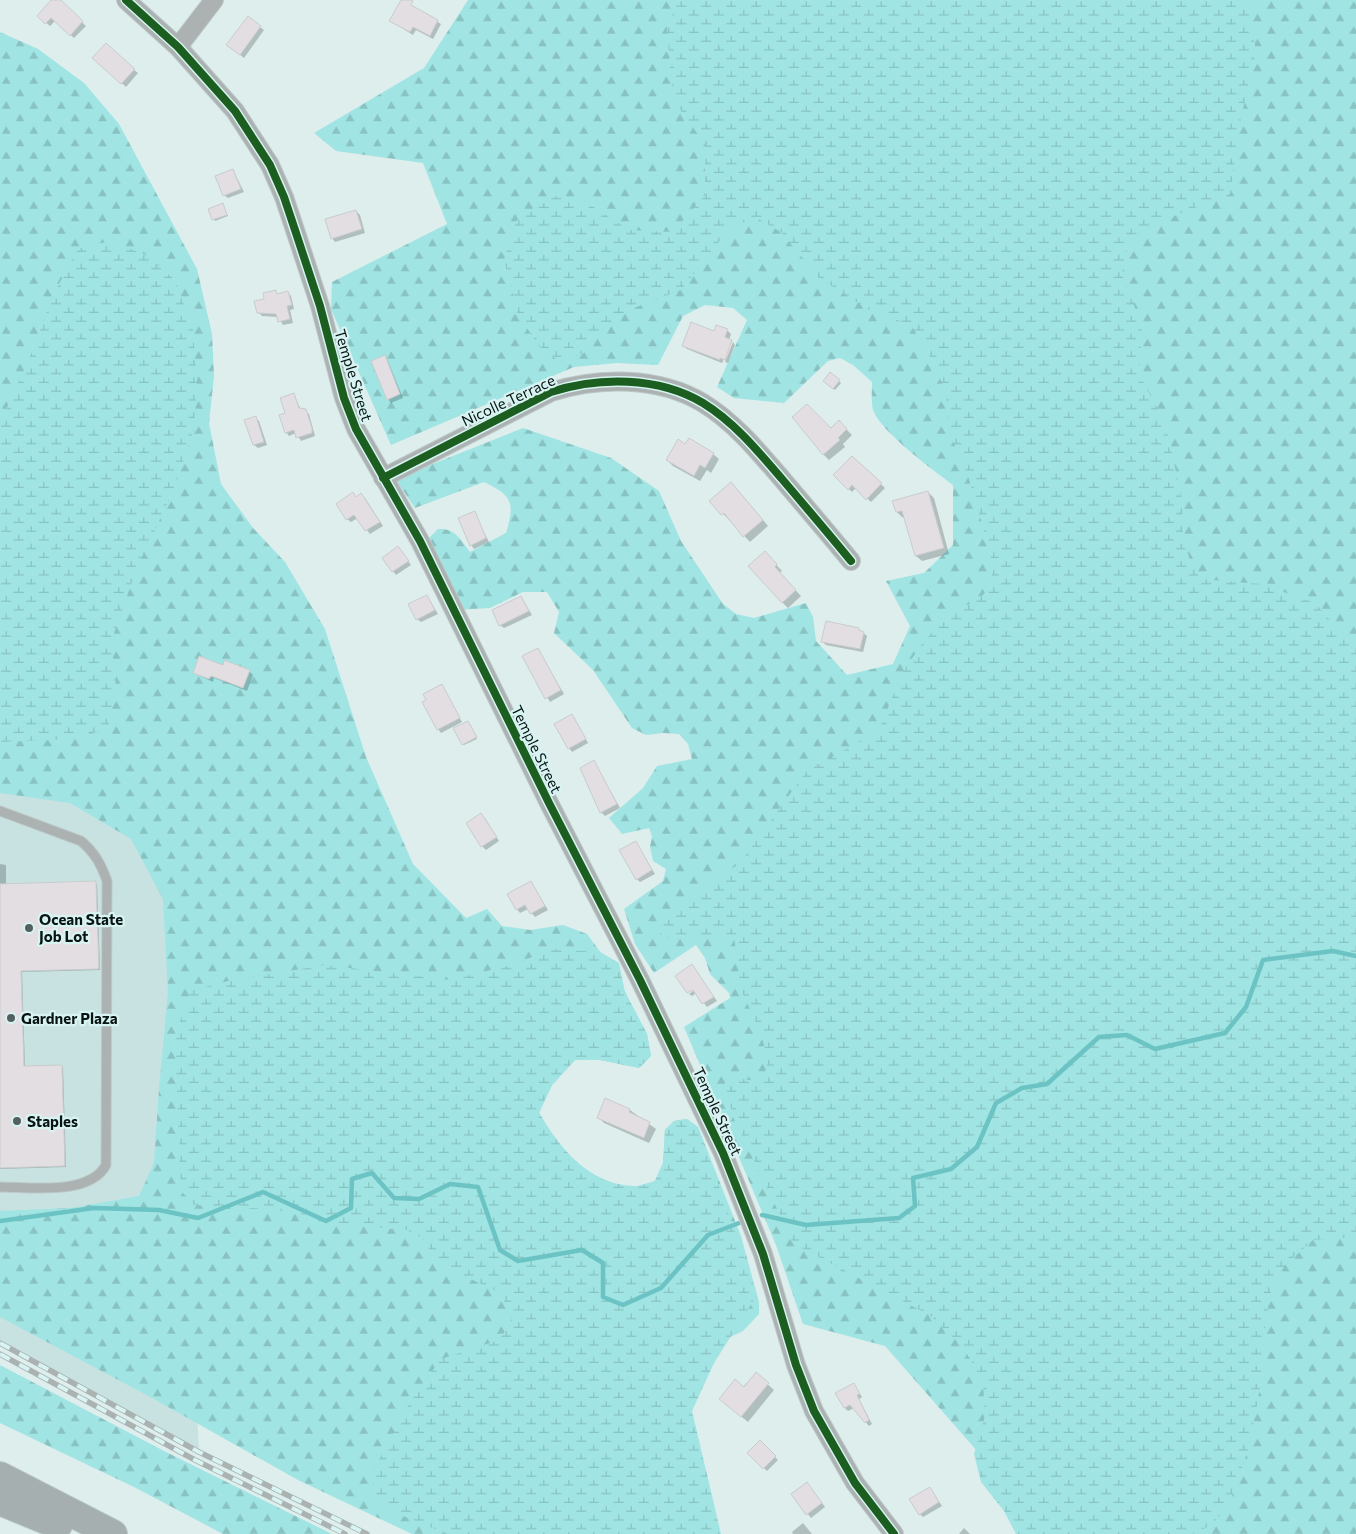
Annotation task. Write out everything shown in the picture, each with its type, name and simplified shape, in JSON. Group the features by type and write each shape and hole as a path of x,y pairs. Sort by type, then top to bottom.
{"highway":[{"path":"0,1476 113,1534"},
{"path":"0,1501 80,1534"}],"street":[{"name":"Temple Street","path":"126,0 178,47 235,111 253,136 278,181 320,306 349,413 383,478 420,541 549,803 640,980 723,1153 763,1254 799,1372 814,1411 855,1483 894,1534"},
{"path":"178,47 214,0"},
{"name":"Nicolle Terrace","path":"383,478 551,392 572,385 629,381 687,394 725,417 751,444 851,561"}],"lane":[{"path":"0,811 81,841 102,864 106,881 106,1165 101,1173 93,1179 71,1186 0,1187"}],"shaded area":[{"path":"0,770 165,778 199,1452 0,1343"}],"green space":[{"path":"468,0 1356,0 1356,1534 1031,1534 999,1476 885,1346 803,1324 776,1245 684,1027 730,998 729,993 710,974 705,958 696,945 654,973 635,944 624,909 663,881 666,869 653,861 650,847 652,836 649,828 622,834 609,818 643,788 657,766 692,759 688,744 679,734 646,735 632,728 593,670 554,633 559,612 547,592 523,592 490,608 455,610 428,539 438,529 449,530 457,535 470,552 506,533 511,507 506,496 484,482 415,508 395,479 523,428 611,458 659,491 681,541 723,604 736,614 754,618 806,603 813,617 816,641 847,675 893,664 910,626 886,581 924,573 953,545 953,485 908,450 886,429 873,410 872,382 853,365 840,358 828,361 784,403 734,398 717,387 747,320 733,308 705,305 683,316 658,365 617,363 574,367 391,445 331,309 332,282 447,224 423,163 336,151 314,133 424,68"},
{"path":"678,0 1247,0 1256,51 1241,118 1230,194 1174,216 1130,237 1122,274 1142,326 1139,374 1165,422 1182,499 1183,544 1200,579 1261,584 1315,603 1346,638 1356,643 1356,1237 1313,1240 1285,1265 1271,1291 1265,1327 1262,1377 1249,1447 1230,1502 1212,1525 1192,1534 1016,1534 1004,1511 981,1482 974,1454 985,1416 983,1382 963,1347 931,1316 794,1244 733,1117 725,1082 742,1079 763,1082 768,1059 760,1031 741,990 734,937 660,938 660,923 676,906 739,864 806,772 879,730 903,671 925,640 951,613 979,599 992,585 991,555 969,479 950,434 945,390 932,360 911,325 871,311 819,278 781,232 755,217 729,229 681,290 634,308 601,330 584,353 560,362 540,347 518,315 504,260 516,221 555,196 586,202 629,230 673,232 705,195 705,144 673,100 667,28"},
{"path":"0,32 38,49 84,83 119,124 197,269 212,334 214,376 209,423 221,484 253,528 285,562 325,629 366,757 413,864 466,918 487,909 502,926 530,930 563,925 587,934 613,969 647,1034 651,1056 639,1068 600,1060 575,1060 552,1085 535,1122 599,1197 655,1181 663,1163 665,1130 674,1121 687,1119 698,1127 741,1236 759,1302 759,1314 743,1331 694,1354 688,1534 412,1534 298,1480 154,1399 0,1317 0,1211 71,1208 139,1196 154,1163 168,992 163,899 131,839 70,803 0,793"},
{"path":"109,241 144,254 175,280 193,329 197,382 194,429 174,489 136,570 111,642 116,680 108,730 54,740 0,742 0,423 33,350 53,295 78,249"},
{"path":"551,949 600,952 619,963 625,992 647,1034 651,1056 639,1068 600,1060 575,1060 552,1085 539,1112 556,1138 577,1162 603,1179 617,1184 636,1186 655,1181 663,1163 665,1130 674,1121 687,1119 698,1127 757,1295 714,1363 692,1411 721,1534 448,1534 386,1509 374,1499 372,1473 412,1398 441,1359 499,1340 512,1321 501,1293 438,1264 423,1239 407,1230 344,1225 272,1209 194,1205 181,1191 175,1038 190,991 228,981 325,965 450,980 515,964"},
{"path":"0,1365 166,1452 332,1534 223,1534 136,1488 0,1423"}],"building":[{"path":"51,0 61,0 83,21 70,36 51,18 45,24 37,16"},
{"path":"401,0 413,0 411,5 438,20 430,36 413,27 410,32 389,21"},
{"path":"248,16 261,26 240,55 226,45"},
{"path":"106,43 135,69 121,84 92,58"},
{"path":"233,169 241,189 223,196 215,176"},
{"path":"223,203 227,215 212,220 208,209"},
{"path":"356,210 362,229 331,239 325,219"},
{"path":"276,290 277,294 288,291 292,305 287,306 290,319 278,322 276,314 257,313 254,301 264,299 263,293"},
{"path":"691,322 714,331 716,325 728,329 725,337 732,340 725,360 720,358 720,360 682,346"},
{"path":"385,355 400,394 387,400 371,361"},
{"path":"830,372 840,380 833,389 823,381"},
{"path":"294,393 299,408 306,409 312,428 312,433 296,438 294,430 285,433 279,415 285,413 280,398"},
{"path":"807,404 831,428 839,420 847,429 838,438 840,440 823,455 792,417"},
{"path":"256,416 264,442 253,445 244,420"},
{"path":"689,438 714,453 705,468 700,465 694,476 666,460 678,439 685,444"},
{"path":"852,456 882,483 866,500 852,485 848,490 833,475"},
{"path":"731,482 763,520 743,537 724,513 721,515 709,501"},
{"path":"928,491 944,548 915,556 902,511 896,512 892,501"},
{"path":"353,492 356,497 361,493 380,522 365,531 354,515 346,520 336,504"},
{"path":"475,511 486,538 470,546 458,518"},
{"path":"398,546 409,561 392,572 382,558"},
{"path":"765,551 777,564 775,567 796,590 782,603 748,566"},
{"path":"427,595 435,610 416,620 408,604"},
{"path":"521,596 529,611 499,626 492,610"},
{"path":"826,621 859,628 859,630 864,632 860,649 821,642"},
{"path":"538,648 561,690 545,699 522,656"},
{"path":"199,656 223,665 224,660 250,670 243,688 211,676 209,679 193,673"},
{"path":"442,684 460,718 437,730 422,702 426,700 423,694"},
{"path":"572,714 586,739 568,749 554,724"},
{"path":"468,721 477,737 462,745 453,728"},
{"path":"594,760 617,804 600,813 580,768"},
{"path":"481,813 497,837 481,847 466,823"},
{"path":"636,841 652,870 636,880 619,850"},
{"name":"Gardner Plaza","path":"96,881 99,969 21,971 24,1066 62,1065 65,1166 0,1168 0,884"},
{"path":"531,881 545,906 530,914 525,905 516,910 507,894"},
{"path":"692,964 714,997 702,1004 693,990 687,993 675,976"},
{"path":"605,1098 630,1109 629,1112 650,1122 644,1138 597,1118"},
{"path":"756,1372 769,1383 741,1417 719,1399 735,1379 744,1387"},
{"path":"854,1383 860,1394 857,1395 869,1420 865,1423 850,1405 844,1408 835,1393"},
{"path":"760,1440 776,1456 763,1469 747,1453"},
{"path":"807,1482 822,1503 806,1515 791,1494"},
{"path":"930,1487 939,1502 919,1515 909,1499"}],"waterway":[{"path":"762,1215 806,1225 899,1218 915,1206 913,1178 951,1169 977,1147 996,1103 1022,1088 1047,1084 1099,1037 1127,1035 1155,1049 1225,1033 1246,1007 1263,960 1333,951 1356,956"},
{"path":"0,1221 94,1208 159,1210 198,1218 263,1192 326,1221 351,1208 352,1179 372,1173 394,1198 419,1199 450,1184 478,1187 500,1250 518,1261 582,1250 603,1263 603,1297 623,1305 661,1288 708,1235 739,1223"}],"railway":[{"path":"0,1343 199,1452 367,1534"},
{"path":"0,1354 195,1460 345,1534"}],"cycle path":[{"path":"126,0 178,47 235,111 270,165 284,197 320,306 344,398 356,429 420,541 549,803 640,980 723,1153 763,1254 796,1365 814,1411 855,1483 894,1534"},
{"path":"383,478 551,392 569,387 608,382 648,384 685,394 703,403 725,419 764,458 851,561"}],"place":[{"name":"Ocean State Job Lot","path":"29,928"},
{"name":"Gardner Plaza","path":"11,1018"},
{"name":"Staples","path":"17,1121"}]}
